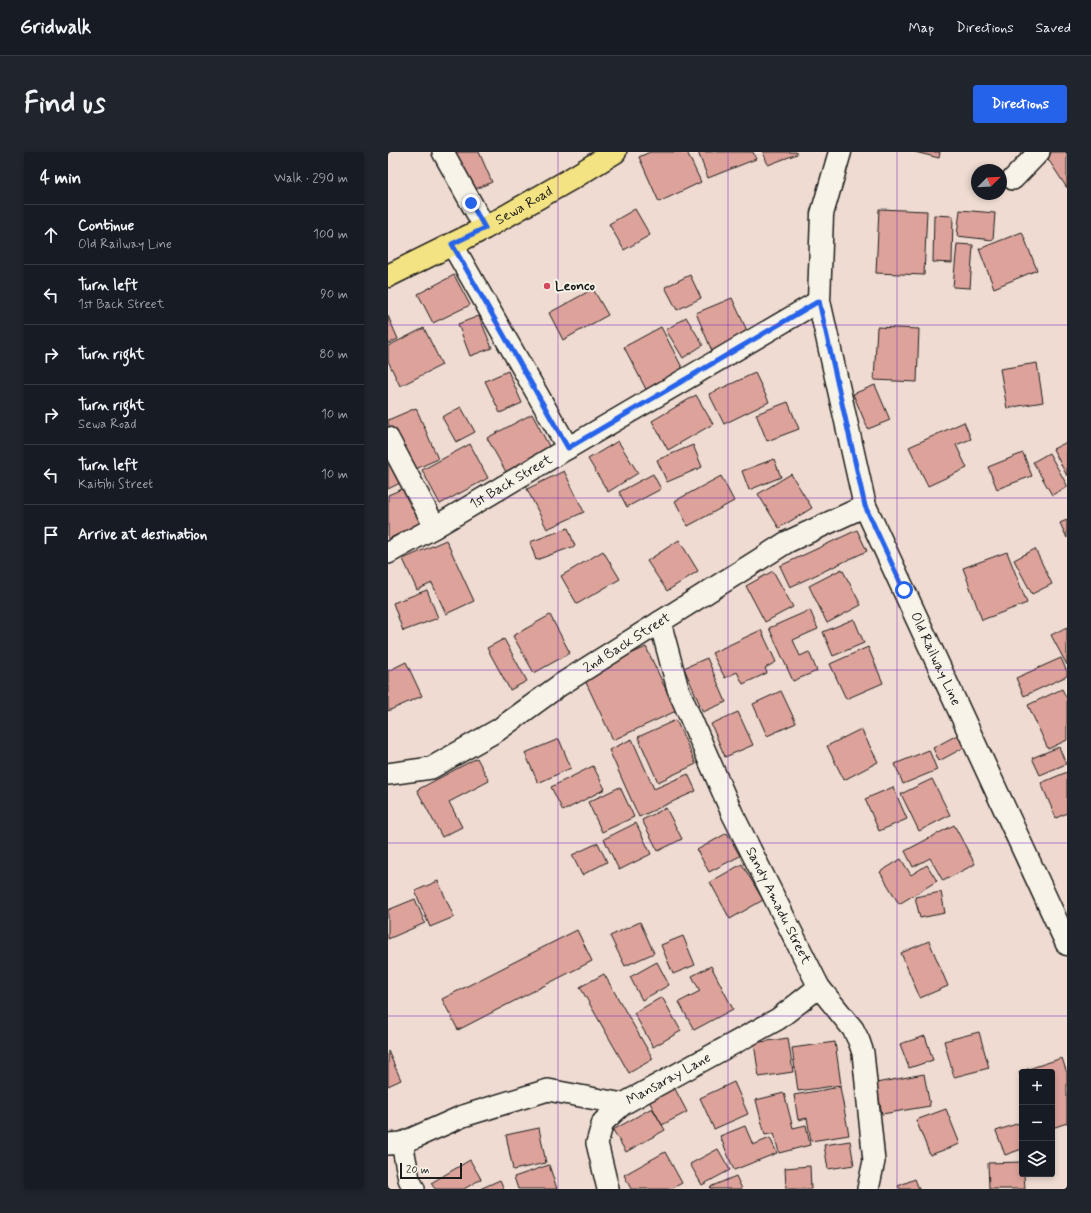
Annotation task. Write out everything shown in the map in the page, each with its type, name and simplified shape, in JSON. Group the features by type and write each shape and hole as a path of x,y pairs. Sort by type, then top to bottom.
{"main road":[{"name":"Sewa Road","path":"388,276 485,228 615,152"}],"street":[{"path":"444,152 485,228"},
{"name":"Old Railway Line","path":"840,152 822,214 819,301 865,506 1067,944"},
{"path":"1014,179 1039,152"},
{"path":"452,244 568,448"},
{"name":"1st Back Street","path":"388,553 435,527 819,301"},
{"path":"388,438 435,527"},
{"name":"2nd Back Street","path":"388,774 431,768 498,730 560,685 787,542 865,506"},
{"name":"Sandy Amadu Street","path":"660,622 678,689 732,813 819,987 853,1029 859,1040 863,1053 874,1161 868,1189"},
{"name":"Mansaray Lane","path":"395,1143 464,1116 548,1090 622,1104 778,1019 819,987"},
{"path":"608,1189 597,1143 603,1122 622,1104"},
{"path":"395,1143 414,1189"}],"building":[{"path":"454,152 479,152 492,182 471,191"},
{"path":"650,152 687,152 701,182 659,202 639,157"},
{"path":"698,152 753,152 756,159 708,178"},
{"path":"763,152 796,152 797,154 768,165"},
{"path":"915,152 940,152 939,158"},
{"path":"1052,152 1067,152 1067,188 1046,156"},
{"path":"635,209 650,235 624,250 609,224"},
{"path":"879,209 927,211 924,275 876,273"},
{"path":"960,210 995,213 993,240 957,236"},
{"path":"934,215 953,216 952,263 933,262"},
{"path":"1022,232 1037,270 994,288 979,249"},
{"path":"957,244 973,245 970,288 953,287"},
{"path":"454,275 470,305 433,323 418,294"},
{"path":"690,275 701,298 677,310 665,287"},
{"path":"593,289 608,315 563,340 549,313"},
{"path":"732,298 749,335 712,351 696,313"},
{"path":"388,316 398,339 388,344"},
{"path":"479,316 492,348 470,356 458,324"},
{"path":"686,317 703,345 683,358 666,330"},
{"path":"661,327 686,375 649,395 624,347"},
{"path":"877,327 919,329 917,382 874,380"},
{"path":"424,328 442,365 400,386 388,361 388,346"},
{"path":"1037,363 1043,402 1007,408 1000,369"},
{"path":"508,371 522,403 500,413 485,381"},
{"path":"755,373 769,402 724,424 709,394"},
{"path":"875,385 890,420 868,429 853,394"},
{"path":"696,395 713,424 668,450 652,421"},
{"path":"788,402 799,429 767,441 756,414"},
{"path":"461,407 475,432 456,442 442,417"},
{"path":"416,408 438,459 409,472 388,420"},
{"path":"532,414 550,448 506,472 487,438"},
{"path":"964,422 971,439 956,445 967,468 928,486 909,447"},
{"path":"618,441 638,473 608,492 588,459"},
{"path":"1067,442 1067,476 1053,449"},
{"path":"470,444 488,478 440,504 422,470"},
{"path":"693,445 702,467 667,482 657,460"},
{"path":"388,452 404,481 388,489"},
{"path":"1023,453 1032,476 997,489 988,467"},
{"path":"1049,453 1067,485 1067,487 1052,495 1033,462"},
{"path":"774,459 781,477 749,490 742,471"},
{"path":"564,471 584,512 547,529 527,489"},
{"path":"653,474 661,489 627,507 619,492"},
{"path":"791,474 812,508 779,528 758,494"},
{"path":"721,476 734,501 688,526 675,501"},
{"path":"407,487 423,523 388,539 388,495"},
{"path":"1067,520 1067,538 1060,523"},
{"path":"568,528 575,546 536,560 530,542"},
{"path":"857,530 867,551 790,587 780,566"},
{"path":"446,540 474,601 446,614 432,583 417,590 403,559"},
{"path":"679,540 698,571 667,591 647,561"},
{"path":"1035,549 1052,584 1032,594 1014,560"},
{"path":"603,551 620,579 577,604 561,576"},
{"path":"1007,552 1027,603 982,620 963,568"},
{"path":"842,569 861,605 827,623 809,586"},
{"path":"773,571 793,607 765,622 746,586"},
{"path":"427,590 438,618 403,631 393,603"},
{"path":"810,610 818,629 793,640 800,656 809,652 817,671 793,681 769,628"},
{"path":"550,615 570,653 534,673 513,636"},
{"path":"854,619 864,643 833,656 823,632"},
{"path":"1067,627 1067,665 1051,635"},
{"path":"761,630 776,662 765,668 767,673 743,684 737,672 725,678 712,653"},
{"path":"504,639 527,681 510,690 487,648"},
{"path":"646,647 676,711 613,740 583,676"},
{"path":"868,647 883,683 846,699 830,664"},
{"path":"707,658 726,702 703,712 684,668"},
{"path":"1061,658 1067,672 1067,676 1024,696 1016,678"},
{"path":"406,662 422,696 388,711 388,671"},
{"path":"1062,689 1067,699 1067,740 1048,749 1028,705"},
{"path":"781,691 796,723 767,736 753,704"},
{"path":"738,712 753,745 725,757 711,724"},
{"path":"676,720 696,764 658,782 638,737"},
{"path":"861,729 878,762 844,780 827,746"},
{"path":"959,734 965,747 939,761 933,748"},
{"path":"559,739 571,768 538,783 525,753"},
{"path":"632,739 654,789 688,774 696,791 639,817 609,750"},
{"path":"1059,747 1066,764 1040,775 1032,758"},
{"path":"929,750 937,770 903,784 895,764"},
{"path":"477,758 489,781 449,802 462,827 442,837 417,790"},
{"path":"593,766 605,789 563,811 551,787"},
{"path":"1067,772 1067,813 1056,818 1041,783"},
{"path":"932,779 950,815 919,831 901,794"},
{"path":"620,787 634,817 602,832 588,802"},
{"path":"893,787 907,819 879,831 865,799"},
{"path":"666,808 682,839 658,851 642,820"},
{"path":"636,823 651,854 619,870 604,839"},
{"path":"954,825 975,864 943,881 930,858 913,867 905,851"},
{"path":"727,833 740,856 709,872 697,850"},
{"path":"598,843 607,862 582,875 572,855"},
{"path":"901,859 911,875 927,865 937,881 899,904 880,872"},
{"path":"742,864 763,900 730,919 710,882"},
{"path":"438,881 454,917 430,927 415,891"},
{"path":"941,892 945,913 920,918 915,897"},
{"path":"415,899 425,923 388,939 388,910"},
{"path":"640,922 654,953 625,966 610,936"},
{"path":"577,930 592,961 458,1030 442,999"},
{"path":"683,936 695,965 673,974 661,945"},
{"path":"929,941 948,986 920,998 901,953"},
{"path":"657,962 669,985 642,1000 630,977"},
{"path":"711,966 733,1009 694,1030 679,1002 700,991 692,976"},
{"path":"604,974 653,1059 629,1073 580,987"},
{"path":"662,997 681,1031 653,1047 634,1013"},
{"path":"979,1032 989,1068 954,1077 944,1041"},
{"path":"925,1036 933,1060 909,1068 900,1044"},
{"path":"788,1038 793,1072 759,1077 754,1043"},
{"path":"835,1042 841,1085 798,1091 792,1048"},
{"path":"388,1051 401,1080 388,1086"},
{"path":"1062,1058 1067,1073 1067,1123 1055,1127 1055,1069 1028,1069"},
{"path":"924,1074 930,1106 882,1114 876,1083"},
{"path":"734,1082 748,1114 714,1129 700,1098"},
{"path":"674,1087 687,1112 662,1125 649,1101"},
{"path":"840,1087 849,1135 811,1141 807,1118 798,1120 794,1095"},
{"path":"784,1093 793,1128 806,1125 810,1145 779,1153 774,1133 765,1135 756,1100"},
{"path":"652,1108 665,1130 626,1152 613,1130"},
{"path":"946,1109 960,1144 930,1155 916,1120"},
{"path":"1019,1123 1019,1150 1005,1155 996,1131"},
{"path":"745,1126 753,1145 770,1138 777,1153 734,1170 720,1136"},
{"path":"539,1128 546,1163 513,1170 506,1135"},
{"path":"850,1141 854,1165 828,1169 824,1145"},
{"path":"718,1149 730,1170 702,1185 690,1164"},
{"path":"665,1152 682,1183 671,1189 631,1189 624,1175"},
{"path":"470,1160 481,1179 464,1189 435,1189 431,1183"},
{"path":"1019,1162 1019,1177 1024,1177 1025,1189 989,1189 988,1163"},
{"path":"549,1165 557,1189 518,1189 514,1177"},
{"path":"810,1166 811,1189 786,1189 785,1168"},
{"path":"736,1176 742,1189 711,1189 710,1187"},
{"path":"915,1179 919,1189 900,1189 898,1186"},
{"path":"500,1180 504,1189 480,1189"}],"place":[{"name":"Leonco","path":"547,286"}],"route":[{"path":"471,203 485,228 452,244 568,448 819,301 865,506 904,590"}]}
